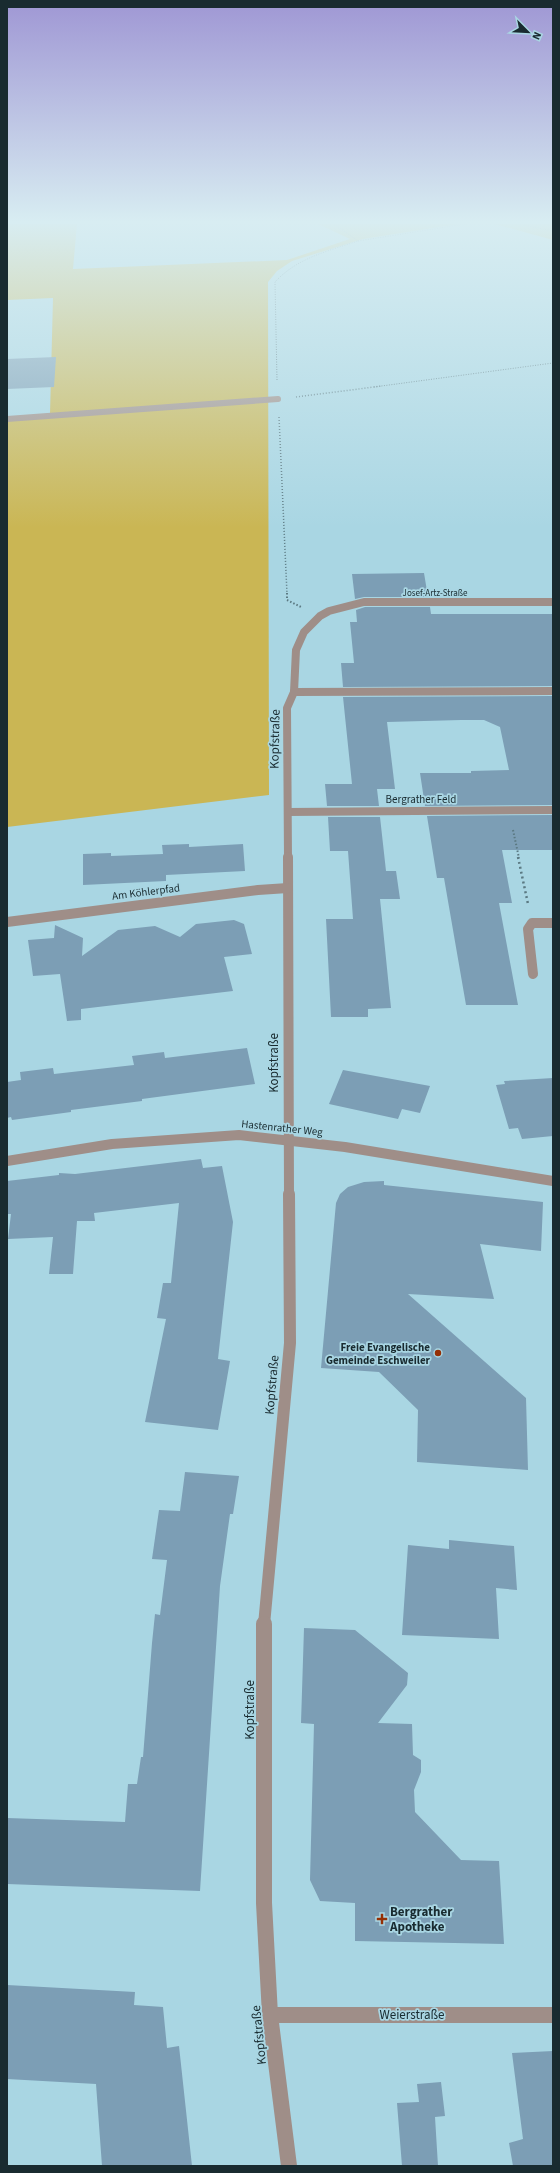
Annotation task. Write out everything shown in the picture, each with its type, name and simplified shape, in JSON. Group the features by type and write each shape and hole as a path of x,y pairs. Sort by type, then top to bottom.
{"street":[{"path":"7,419 278,399"},
{"name":"Josef-Artz-Straße","path":"320,616 329,611 364,602 553,602"},
{"name":"Kopfstraße","path":"289,2166 270,2015 264,1903 264,1616 290,1342 287,708 294,692 296,650 304,632 320,616"},
{"path":"294,692 553,691"},
{"name":"Bergrather Feld","path":"288,812 553,810"},
{"name":"Am Köhlerpfad","path":"7,922 258,890 288,888"},
{"path":"533,974 528,929 532,923 553,923"},
{"name":"Hastenrather Weg","path":"7,1161 120,1144 239,1135 345,1147 553,1181"},
{"name":"Weierstraße","path":"270,2015 553,2014"}],"path":[{"path":"278,399 553,363"},
{"path":"509,810 532,923"}],"shaded area":[{"path":"52,325 268,325 269,795 7,827 7,417 50,414"}],"building":[{"path":"56,357 54,387 7,389 7,359"},
{"path":"424,573 428,597 364,597 355,599 352,574"},
{"path":"365,607 430,607 431,614 553,614 553,686 343,687 341,663 354,663 350,622 357,622 356,610"},
{"path":"553,696 553,805 425,806 420,773 471,773 471,771 509,770 500,727 484,720 461,720 387,722 395,789 377,789 379,806 327,806 325,784 352,784 343,697"},
{"path":"553,815 553,850 502,850 512,903 499,903 518,1005 466,1005 444,878 437,878 427,816"},
{"path":"328,817 380,817 386,871 396,871 400,899 380,899 391,1008 368,1009 368,1017 331,1017 326,919 353,919 348,851 330,851"},
{"path":"189,844 189,847 243,844 245,871 166,875 166,881 83,885 83,854 111,853 111,856 163,854 162,845"},
{"path":"234,920 244,924 252,954 224,957 233,991 81,1009 81,1020 67,1021 60,974 33,976 28,940 54,938 55,925 83,938 82,956 118,930 155,926 180,937 196,924"},
{"path":"247,1048 255,1084 142,1099 142,1101 71,1110 71,1112 12,1120 11,1117 7,1118 7,1082 21,1080 20,1072 53,1068 54,1074 134,1065 132,1056 164,1052 165,1058"},
{"path":"343,1070 430,1086 420,1113 402,1109 398,1119 329,1104"},
{"path":"553,1078 553,1136 522,1139 518,1128 509,1129 496,1085 505,1084 504,1081"},
{"path":"201,1159 203,1168 222,1166 233,1222 218,1359 230,1361 218,1430 145,1422 166,1319 157,1318 163,1283 171,1283 179,1203 94,1213 95,1221 77,1221 73,1274 49,1274 53,1237 8,1239 11,1214 7,1214 7,1181 59,1175 59,1173 75,1174"},
{"path":"384,1181 384,1185 543,1202 541,1251 480,1244 494,1299 408,1294 526,1398 528,1470 417,1462 418,1410 379,1372 321,1368 336,1203 340,1194 348,1187 364,1182"},
{"path":"185,1472 239,1476 233,1514 230,1514 220,1586 200,1891 7,1884 7,1818 125,1822 128,1784 137,1784 141,1757 143,1757 155,1614 160,1615 167,1560 152,1559 159,1510 180,1511"},
{"path":"449,1540 514,1546 517,1590 496,1588 499,1639 402,1635 408,1545 449,1549"},
{"path":"304,1628 355,1630 408,1673 407,1685 378,1723 412,1724 413,1755 421,1760 421,1772 414,1790 415,1812 461,1860 499,1861 504,1944 355,1941 355,1903 320,1901 310,1880 314,1724 301,1723"},
{"path":"7,1985 135,1992 134,2005 163,2007 167,2048 179,2046 192,2166 102,2166 96,2084 7,2079"},
{"path":"553,2051 553,2166 513,2166 509,2143 523,2139 512,2053"},
{"path":"441,2082 445,2116 435,2117 438,2166 402,2166 397,2103 419,2102 417,2084"}],"place":[{"name":"Freie Evangelische Gemeinde Eschweiler","path":"438,1353"},
{"name":"Bergrather Apotheke","path":"382,1919"}]}
